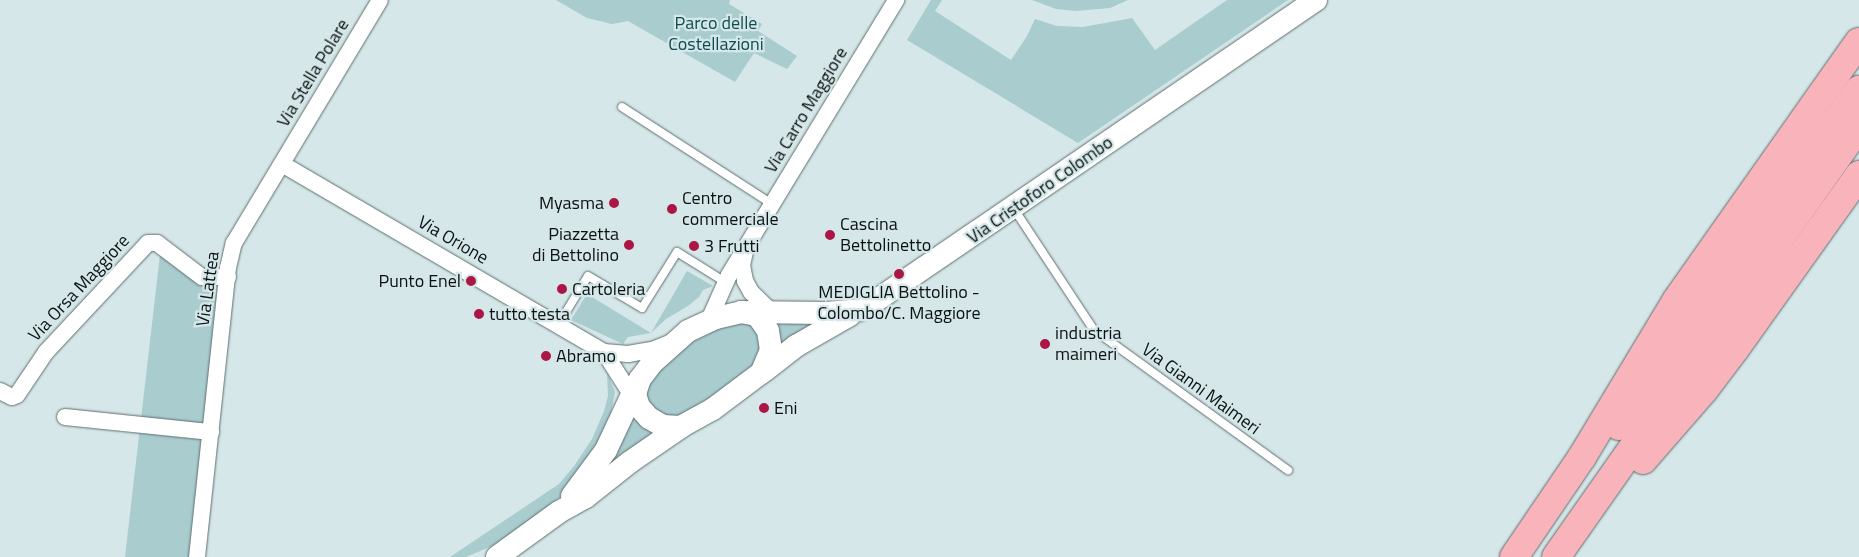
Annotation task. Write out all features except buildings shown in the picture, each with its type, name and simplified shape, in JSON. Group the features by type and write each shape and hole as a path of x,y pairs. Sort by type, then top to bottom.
{"highway":[{"path":"1514,557 1582,457 1676,301 1859,42"},
{"path":"1527,557 1859,90"},
{"path":"1556,557 1859,126"},
{"path":"1570,557 1639,465 1735,349 1859,175"}],"main road":[{"name":"Via Cristoforo Colombo","path":"637,394 677,339 709,320 757,310 826,313 859,310 886,295 1316,0"},
{"path":"757,310 768,331 771,350 767,374"},
{"path":"497,557 687,424 767,374 786,353 859,310"},
{"path":"637,394 649,418 663,426 687,424"},
{"path":"559,512 601,457 637,394"}],"street":[{"name":"Via Carro Maggiore","path":"709,320 725,282 896,0"},
{"name":"Via Stella Polare","path":"282,164 381,1"},
{"name":"Via Lattea","path":"197,557 228,277 234,243 282,164"},
{"name":"Via Orione","path":"282,164 604,352"},
{"name":"Via Orsa Maggiore","path":"0,391 12,397 17,395 46,352 148,243 157,243 202,277 228,277"},
{"path":"746,247 742,270 757,310"},
{"path":"604,352 628,354 655,349 677,339"},
{"path":"604,352 637,394"},
{"path":"64,417 211,432"}],"lane":[{"path":"622,107 772,204"},
{"name":"Via Gianni Maimeri","path":"1013,208 1093,329 1288,470"},
{"path":"558,325 588,276 642,308 677,252 725,282"},
{"path":"687,424 710,413 723,414"}],"green space":[{"name":"Parco delle Costellazioni","path":"556,0 730,0 729,4 762,24 758,31 797,56 787,69 754,53 735,82 628,21 612,24 587,18"},
{"path":"931,0 942,0 935,11 1011,60 1027,36 1035,19 1057,26 1083,27 1132,18 1155,50 1227,0 1288,0 1078,143 907,40"},
{"path":"1032,0 1128,0 1110,8 1076,11 1056,9"},
{"path":"161,246 202,277 228,277 197,557 125,557"},
{"path":"687,271 713,286 703,290 699,297 666,319 651,333"},
{"path":"587,294 651,333 628,337 623,344 571,320"},
{"path":"772,319 821,319 781,346"},
{"path":"731,322 750,325 759,335 761,351 753,366 731,386 683,416 669,418 647,403 645,388 679,346"},
{"path":"607,372 615,392 610,418 598,446 562,495 540,516 496,547 492,546 466,557 450,557 559,484 592,439 604,411 608,396"},
{"path":"631,412 655,434 604,468"}],"place":[{"name":"Myasma","path":"614,203"},
{"name":"Centro commerciale","path":"672,209"},
{"name":"Cascina Bettolinetto","path":"830,235"},
{"name":"Piazzetta di Bettolino","path":"629,245"},
{"name":"3 Frutti","path":"694,246"},
{"name":"MEDIGLIA Bettolino - Colombo/C. Maggiore","path":"899,274"},
{"name":"Punto Enel","path":"471,281"},
{"name":"Cartoleria","path":"562,289"},
{"name":"tutto testa","path":"479,314"},
{"name":"industria maimeri","path":"1045,344"},
{"name":"Abramo","path":"546,356"},
{"name":"Eni","path":"764,408"}]}
